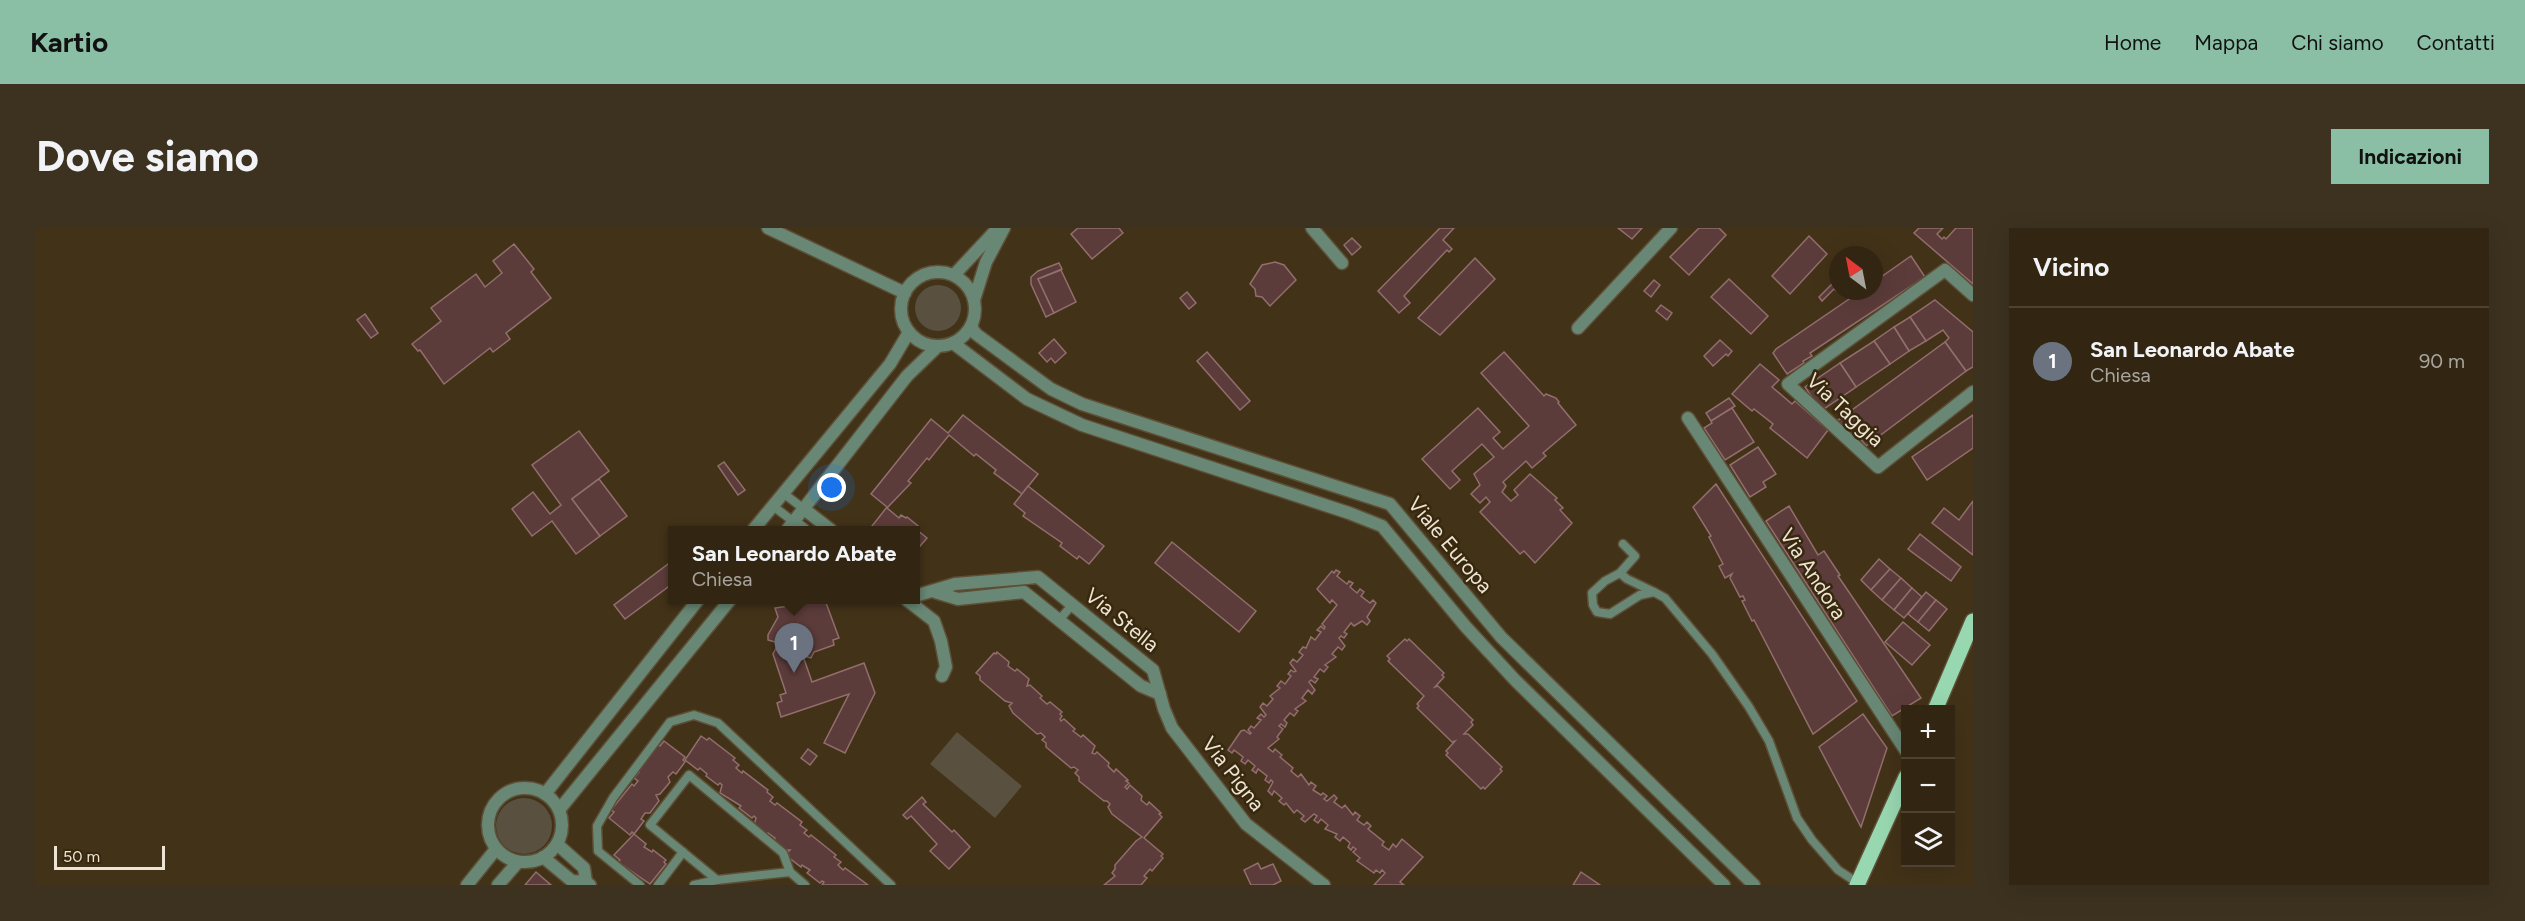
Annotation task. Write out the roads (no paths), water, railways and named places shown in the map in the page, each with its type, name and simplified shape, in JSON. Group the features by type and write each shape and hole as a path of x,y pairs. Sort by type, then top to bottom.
{"main road":[{"path":"1937,705 1973,621"},
{"path":"1857,884 1901,786"}],"street":[{"path":"768,228 905,293"},
{"path":"954,275 998,228"},
{"path":"974,300 970,290 954,275 942,272 930,273 918,278 905,293 901,309 903,321 909,332 927,345 938,346 953,343 971,327 974,318 974,300 986,262 1004,228"},
{"path":"1312,228 1342,262"},
{"path":"1578,328 1671,228"},
{"name":"Via Taggia","path":"1973,295 1945,270 1788,384 1878,467 1973,392"},
{"name":"Viale Europa","path":"971,327 1008,358 1062,394 1082,404 1390,504 1501,637 1754,885"},
{"path":"759,526 783,493 890,364 909,332"},
{"name":"Viale Europa","path":"953,343 1027,399 1082,425 1382,526 1466,627 1506,671 1724,885"},
{"path":"790,526 907,376 938,346"},
{"name":"Via Andora","path":"1688,418 1901,745"},
{"path":"804,509 825,526"},
{"name":"Via Stella","path":"920,595 955,584 1038,577 1154,670 1160,694"},
{"name":"Via Stella","path":"935,592 958,598 1024,592 1141,686 1160,694"},
{"path":"545,794 695,604"},
{"path":"559,810 727,604"},
{"path":"912,604 934,621 942,641 946,667 942,676"},
{"name":"Via Pigna","path":"1160,694 1172,728 1246,824 1324,885"},
{"path":"519,789 533,789 545,794 559,810 562,824 557,844 543,858 531,862 518,862 502,855 490,838 488,825 490,812 497,801 507,793 519,789"},
{"path":"543,858 572,881 588,883 584,868 557,844"},
{"path":"467,885 496,849"},
{"path":"498,885 518,862"}],"lane":[{"path":"1232,475 1239,455"},
{"path":"783,493 804,509"},
{"path":"773,506 790,526"},
{"path":"1623,544 1635,556 1620,573 1605,581 1592,593 1593,605 1597,612 1610,614 1641,596 1654,592"},
{"path":"1620,573 1627,579 1665,598 1712,654 1749,707 1769,741 1797,818 1812,840 1838,870 1857,884"},
{"path":"1060,619 1072,605"},
{"path":"640,885 598,851 597,826 613,798 670,722 694,715 718,723 891,885"},
{"path":"717,880 650,825 689,775 783,853 790,872 805,885"},
{"path":"658,885 683,852"},
{"path":"694,885 717,880 790,872"}],"place":[{"name":"San Leonardo Abate","path":"794,673"}]}
